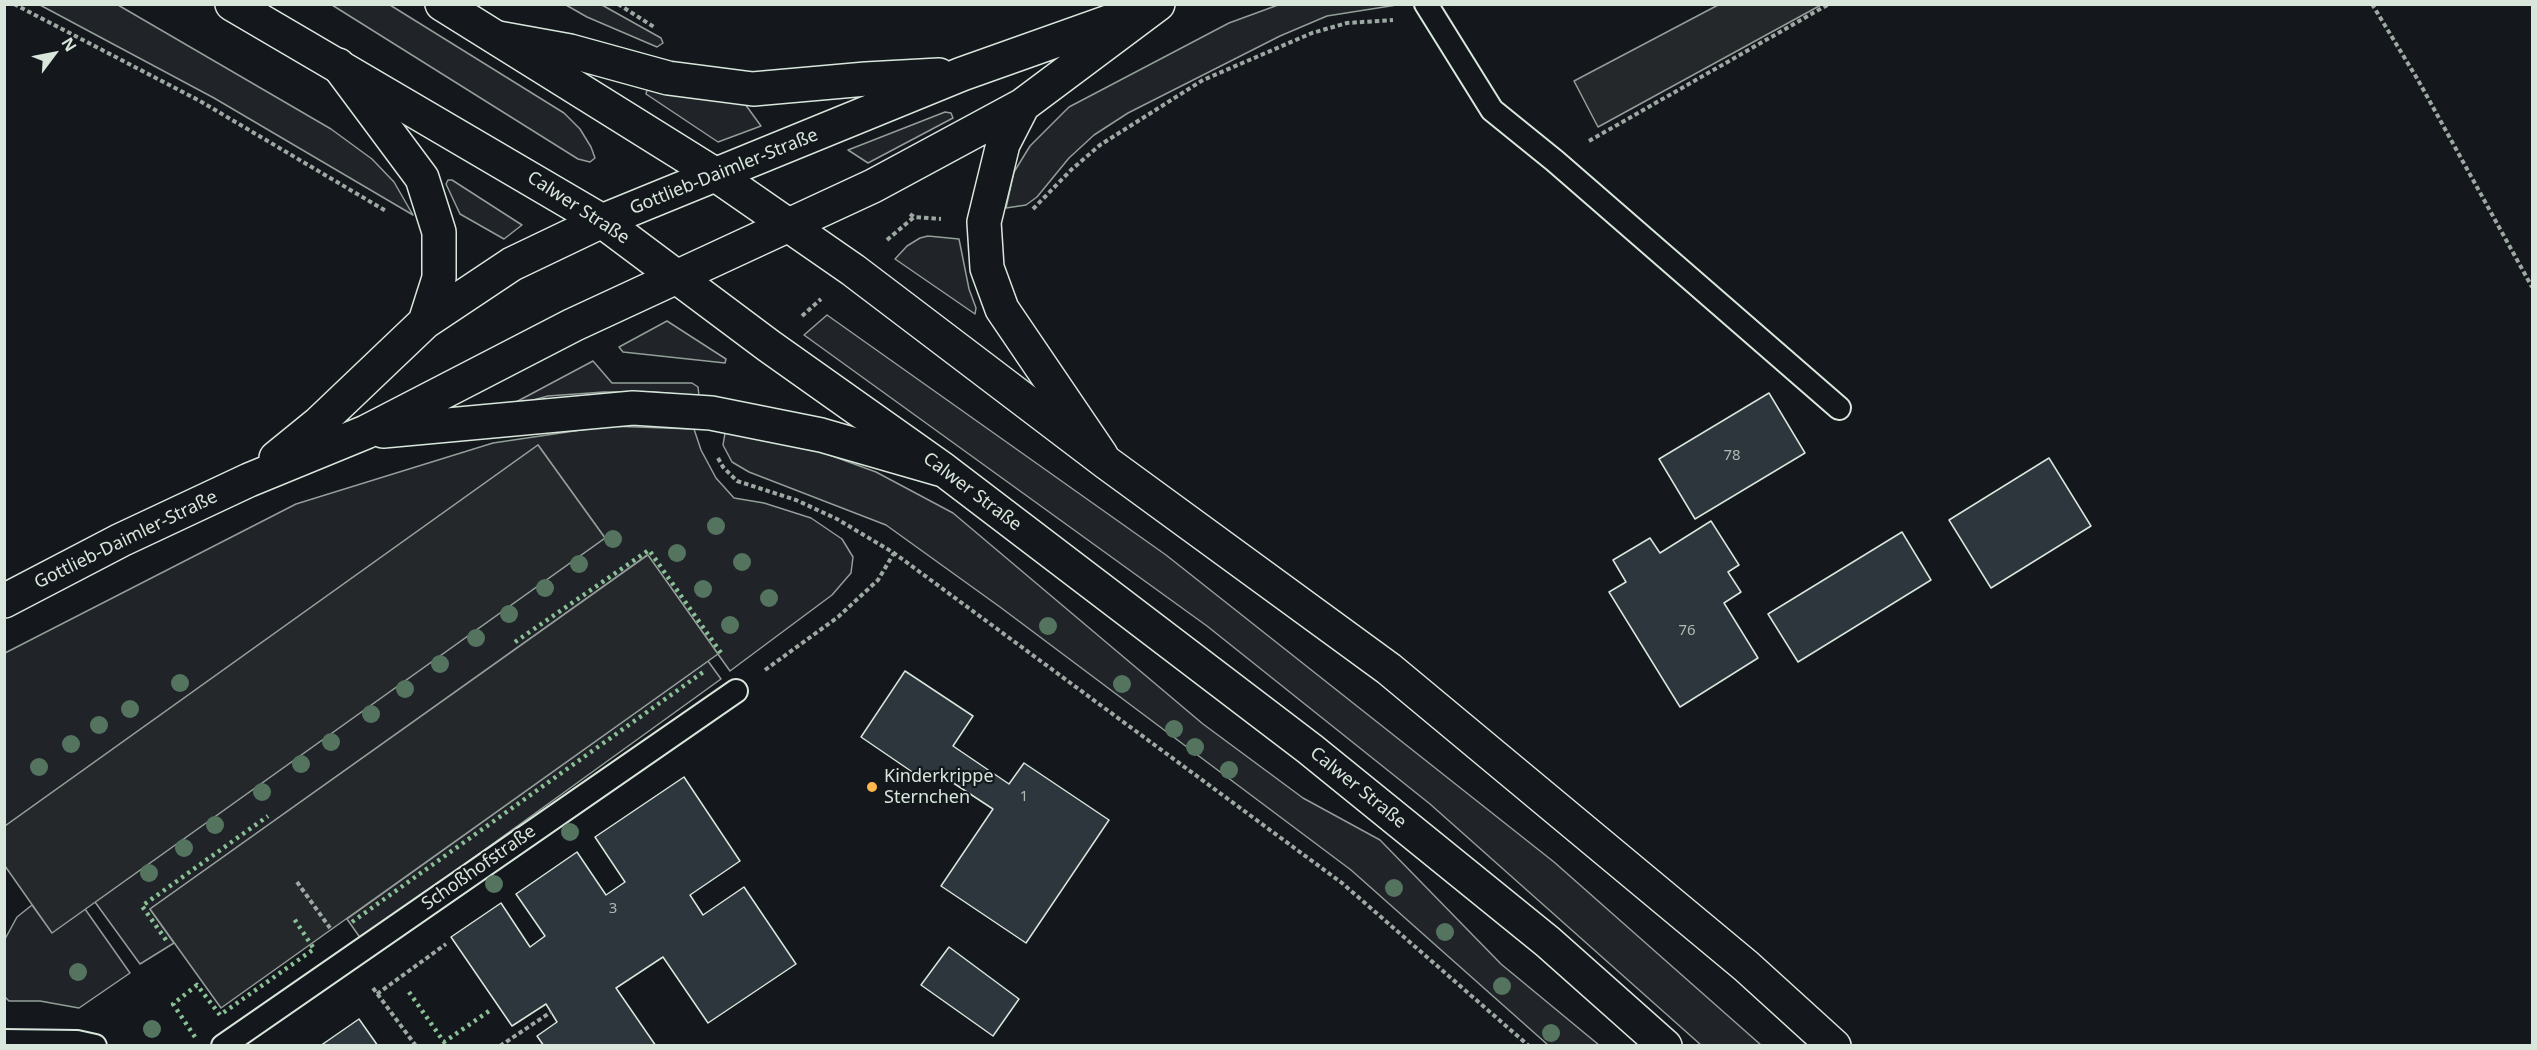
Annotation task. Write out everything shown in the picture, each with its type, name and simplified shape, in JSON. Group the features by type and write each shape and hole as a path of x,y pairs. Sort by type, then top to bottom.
{"main road":[{"name":"Calwer Straße","path":"232,4 602,221 769,346 944,470 1310,749 1548,942 1665,1046"},
{"path":"442,4 716,176 790,226 869,282 1107,463 1389,669 1746,966 1834,1046"},
{"name":"Gottlieb-Daimler-Straße","path":"249,480 320,423 425,322 512,264 602,221 962,74 1157,4"},
{"name":"Gottlieb-Daimler-Straße","path":"4,601 121,540 249,480 366,432 573,325 873,186 1023,105 1157,4"},
{"path":"498,38 570,51 668,78 753,88 962,74"},
{"path":"338,65 422,178 439,232 439,278 425,322"},
{"path":"1023,105 1003,144 984,222 987,268 1007,318 1107,463"},
{"path":"366,432 633,408 711,413 820,435 944,470"}],"lane":[{"path":"1426,4 1492,110 1555,161 1839,408"},
{"name":"Schoßhofstraße","path":"223,1046 736,691"},
{"path":"4,1041 77,1042 95,1046"}],"path":[{"path":"14,4 200,101 390,214 439,232"},
{"path":"1555,161 1828,4"},
{"path":"2372,4 2418,80 2532,287"},
{"path":"711,413 710,443 723,467 737,481 796,500 837,519 894,553 1342,883 1529,1046"},
{"path":"764,671 846,610 878,580 894,553"},
{"path":"377,994 446,944"},
{"path":"500,1046 550,1012"}],"shaded area":[{"path":"1403,4 1327,16 1280,36 1128,113 1094,135 1069,158 1037,197 1026,205 1006,208 1014,172 1030,146 1069,107 1229,23 1278,5"},
{"path":"1720,4 1821,5 1598,127 1574,81"},
{"path":"40,5 118,5 331,129 372,159 394,182 413,215 214,98"},
{"path":"332,5 390,5 564,113 580,129 595,158 590,162 578,159"},
{"path":"566,5 602,5 661,38 663,43 657,47 587,17"},
{"path":"647,90 692,98 745,104 761,126 718,142 646,94"},
{"path":"945,112 951,113 953,118 868,163 848,150"},
{"path":"448,180 452,180 522,225 504,239 460,214 446,184"},
{"path":"928,236 959,239 969,289 976,308 975,314 895,259 907,246"},
{"path":"827,315 1166,555 1554,862 1761,1045 1701,1045 1430,804 1207,626 804,335"},
{"path":"667,321 726,359 725,363 623,352 619,347"},
{"path":"593,361 612,383 692,383 698,387 699,396 653,392 604,392 548,396 515,405 516,402"},
{"path":"608,426 694,429 701,450 716,478 734,498 764,503 811,518 842,539 853,557 851,573 832,595 730,671 647,555 150,909 174,943 140,964 95,902 605,538 538,445 5,826 5,653 296,504 493,443"},
{"path":"725,433 771,439 816,450 876,472 953,513 1203,724 1303,798 1380,840 1501,964 1599,1045 1548,1045 1351,870 1000,607 886,525 749,472 732,462 723,445"},
{"path":"538,445 605,538 52,933 5,866 5,826"},
{"path":"648,555 718,654 221,1008 150,909"},
{"path":"708,661 721,679 361,939 347,919"},
{"path":"32,905 52,932 85,909 130,973 79,1008 40,1001 9,1001 5,997 5,939 17,917"}],"building":[{"path":"1769,393 1805,453 1695,519 1659,459"},
{"path":"2049,458 2091,526 1991,588 1949,520"},
{"path":"1711,521 1739,565 1728,572 1741,592 1724,603 1758,658 1680,707 1609,592 1626,582 1613,560 1650,538 1660,553"},
{"path":"1902,532 1931,580 1798,662 1768,614"},
{"path":"905,671 973,716 953,746 1009,784 1024,763 1109,820 1026,943 941,886 993,809 935,771 927,782 861,737"},
{"path":"684,777 740,861 690,895 703,915 744,887 796,964 708,1023 663,957 616,988 656,1046 544,1046 537,1036 557,1022 546,1004 512,1026 451,937 501,903 530,947 545,936 516,894 577,852 606,895 625,882 595,837"},
{"path":"949,947 1019,999 993,1036 921,985"},
{"path":"359,1019 378,1046 320,1046"}],"hedge":[{"path":"515,642 649,550 721,653"},
{"path":"352,922 706,670"},
{"path":"166,940 142,906 268,816"},
{"path":"195,1037 173,1004 197,985 220,1015 314,949 293,917"},
{"path":"409,992 444,1042 492,1009"}],"place":[{"name":"Kinderkrippe Sternchen","path":"872,787"}]}
